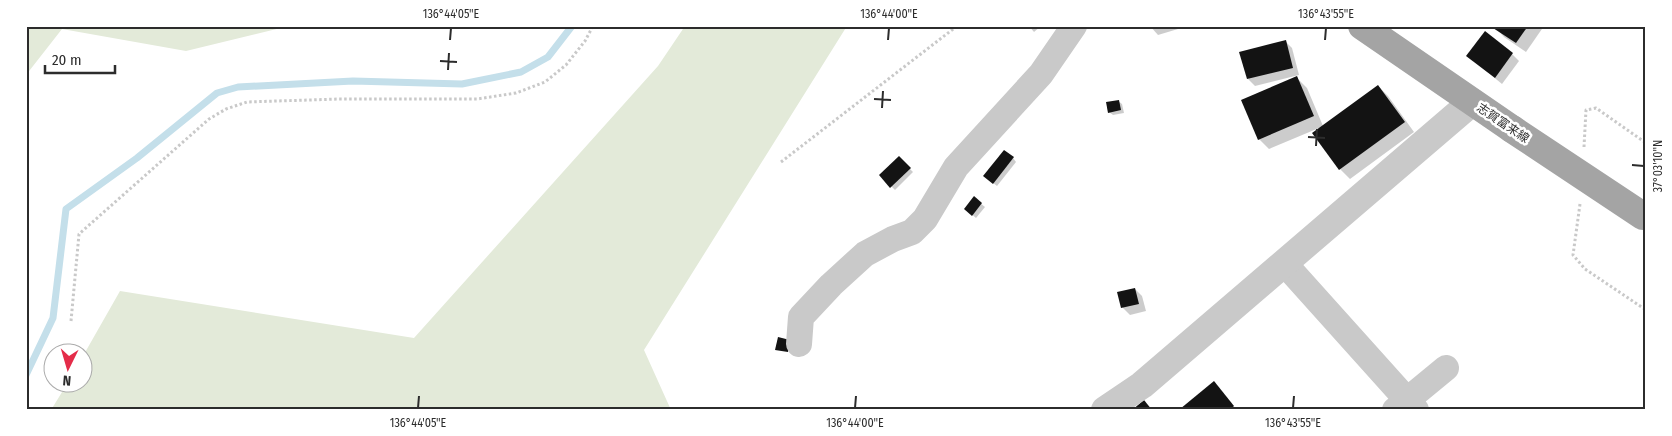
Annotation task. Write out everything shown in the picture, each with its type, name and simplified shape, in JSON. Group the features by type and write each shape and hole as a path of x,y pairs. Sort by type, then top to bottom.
{"main road":[{"name":"志賀富来線","path":"1362,26 1644,217"}],"street":[{"path":"799,344 801,317 831,285 865,254 893,239 912,232 926,220 956,167 1040,74 1074,26"},
{"path":"1105,410 1142,385 1472,102"},
{"path":"1284,263 1406,406 1446,368"}],"path":[{"path":"71,322 79,234 209,119 226,109 247,102 339,99 477,99 516,93 546,82 566,65 585,41 593,26"},
{"path":"781,162 957,26"}],"green space":[{"path":"26,26 289,26 186,51 62,29 26,75"},
{"path":"685,26 847,26 644,350 671,410 51,410 61,394 92,394 92,344 90,344 120,291 414,338 658,66"}],"building":[{"path":"1494,26 1528,26 1516,43 1493,28"},
{"path":"1485,31 1513,53 1495,78 1466,56"},
{"path":"1286,40 1293,68 1247,79 1239,52"},
{"path":"1297,76 1314,116 1258,140 1241,100"},
{"path":"1378,85 1405,122 1339,170 1312,133"},
{"path":"1119,100 1121,110 1108,113 1106,102"},
{"path":"1004,150 1014,157 993,184 983,176"},
{"path":"899,156 911,168 890,188 879,175"},
{"path":"974,196 982,203 972,216 964,209"},
{"path":"1135,288 1139,304 1121,308 1117,292"},
{"path":"778,337 790,340 788,352 775,350"},
{"path":"1214,381 1234,406 1229,410 1180,409"},
{"path":"1144,400 1152,410 1132,410"}],"waterway":[{"path":"26,375 53,318 66,209 137,158 217,93 238,87 353,81 462,84 521,72 548,57 572,26"}]}
